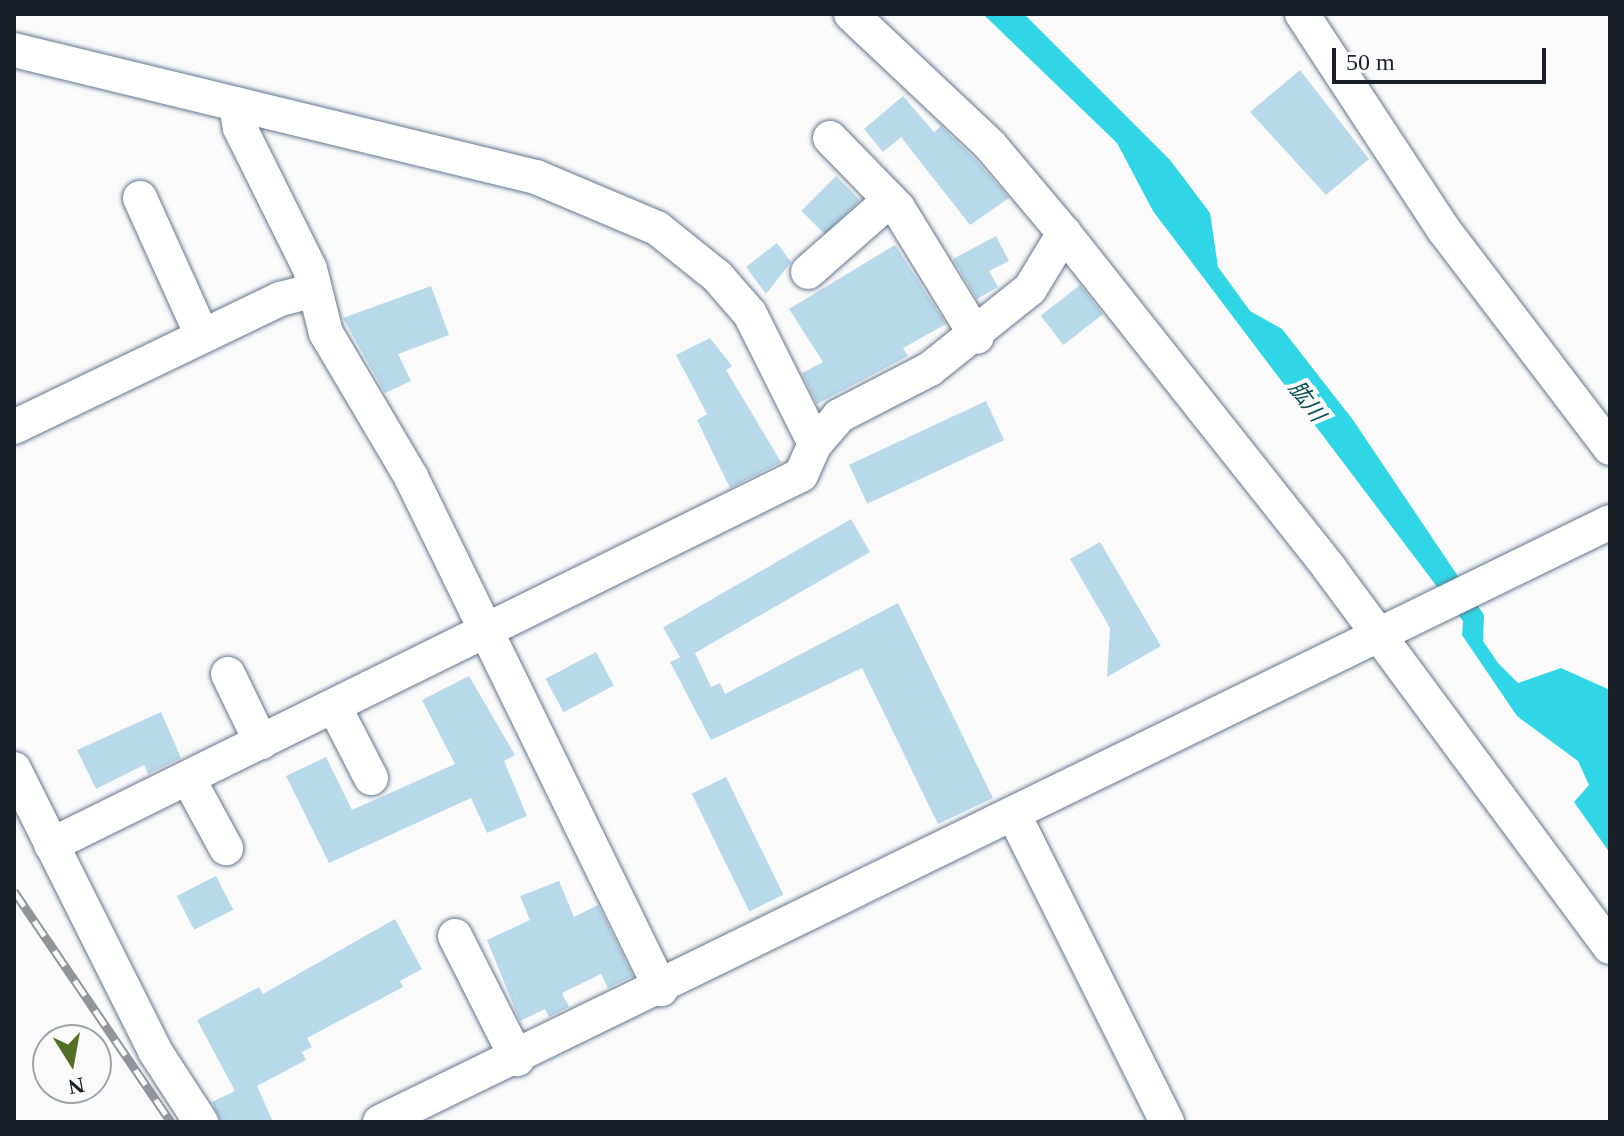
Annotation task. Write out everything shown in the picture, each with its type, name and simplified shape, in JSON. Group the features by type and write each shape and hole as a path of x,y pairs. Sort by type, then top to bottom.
{"street":[{"path":"851,14 990,145 1064,233 1384,636 1610,947"},
{"path":"1302,14 1444,230 1610,448"},
{"path":"14,50 536,177 657,228 717,276 750,314 815,444"},
{"path":"236,104 240,128 310,269 313,291 326,333 411,477 661,989"},
{"path":"830,138 890,200 977,337"},
{"path":"140,198 202,335"},
{"path":"808,272 890,200"},
{"path":"51,845 801,475 815,444 839,416 977,337 1030,289 1064,233"},
{"path":"14,427 280,299 313,291"},
{"path":"380,1122 517,1059 1538,562 1610,522"},
{"path":"228,674 261,742"},
{"path":"334,706 371,778"},
{"path":"14,769 155,1051 201,1122"},
{"path":"188,778 226,848"},
{"path":"1015,817 1167,1122"},
{"path":"455,936 517,1059"}],"water":[{"name":"肱川","path":"983,14 1024,14 1170,160 1210,213 1218,267 1250,311 1282,329 1353,420 1484,615 1483,641 1498,663 1518,683 1561,668 1610,690 1610,853 1574,802 1589,785 1578,761 1517,716 1462,635 1463,621 1153,211 1117,143"}],"building":[{"path":"1300,70 1369,159 1326,195 1250,112"},
{"path":"903,96 934,132 941,126 1009,198 970,225 901,137 883,152 864,129"},
{"path":"836,176 860,200 825,235 801,211"},
{"path":"996,236 1009,261 989,271 998,287 977,299 953,259"},
{"path":"777,243 791,262 766,294 746,267"},
{"path":"895,245 946,324 903,348 908,356 817,404 802,373 823,362 789,309"},
{"path":"1080,285 1103,314 1063,345 1041,316"},
{"path":"431,286 449,335 398,354 411,381 385,393 343,318"},
{"path":"710,338 732,366 726,370 781,462 730,488 697,420 707,414 676,355"},
{"path":"986,401 1004,440 867,504 849,465"},
{"path":"851,519 870,552 682,660 663,628"},
{"path":"1100,542 1161,646 1107,677 1110,628 1070,559"},
{"path":"898,603 993,798 938,824 862,668 711,740 670,662 694,651 711,687 720,683 725,694"},
{"path":"596,652 614,686 564,712 546,679"},
{"path":"469,676 515,755 504,761 527,816 487,833 471,798 329,863 286,776 326,757 352,810 455,764 422,700"},
{"path":"161,712 181,758 148,774 144,765 96,789 77,750"},
{"path":"726,777 783,895 749,911 692,794"},
{"path":"216,876 233,910 194,930 177,896"},
{"path":"559,881 574,917 598,905 633,976 608,988 601,974 562,993 569,1007 549,1017 545,1009 520,1021 487,940 530,920 520,896"},
{"path":"395,919 422,969 400,981 403,987 307,1038 312,1047 302,1052 306,1060 257,1086 273,1122 221,1122 212,1102 235,1091 197,1020 259,987 263,994"}],"railway":[{"path":"14,891 171,1122"}]}
